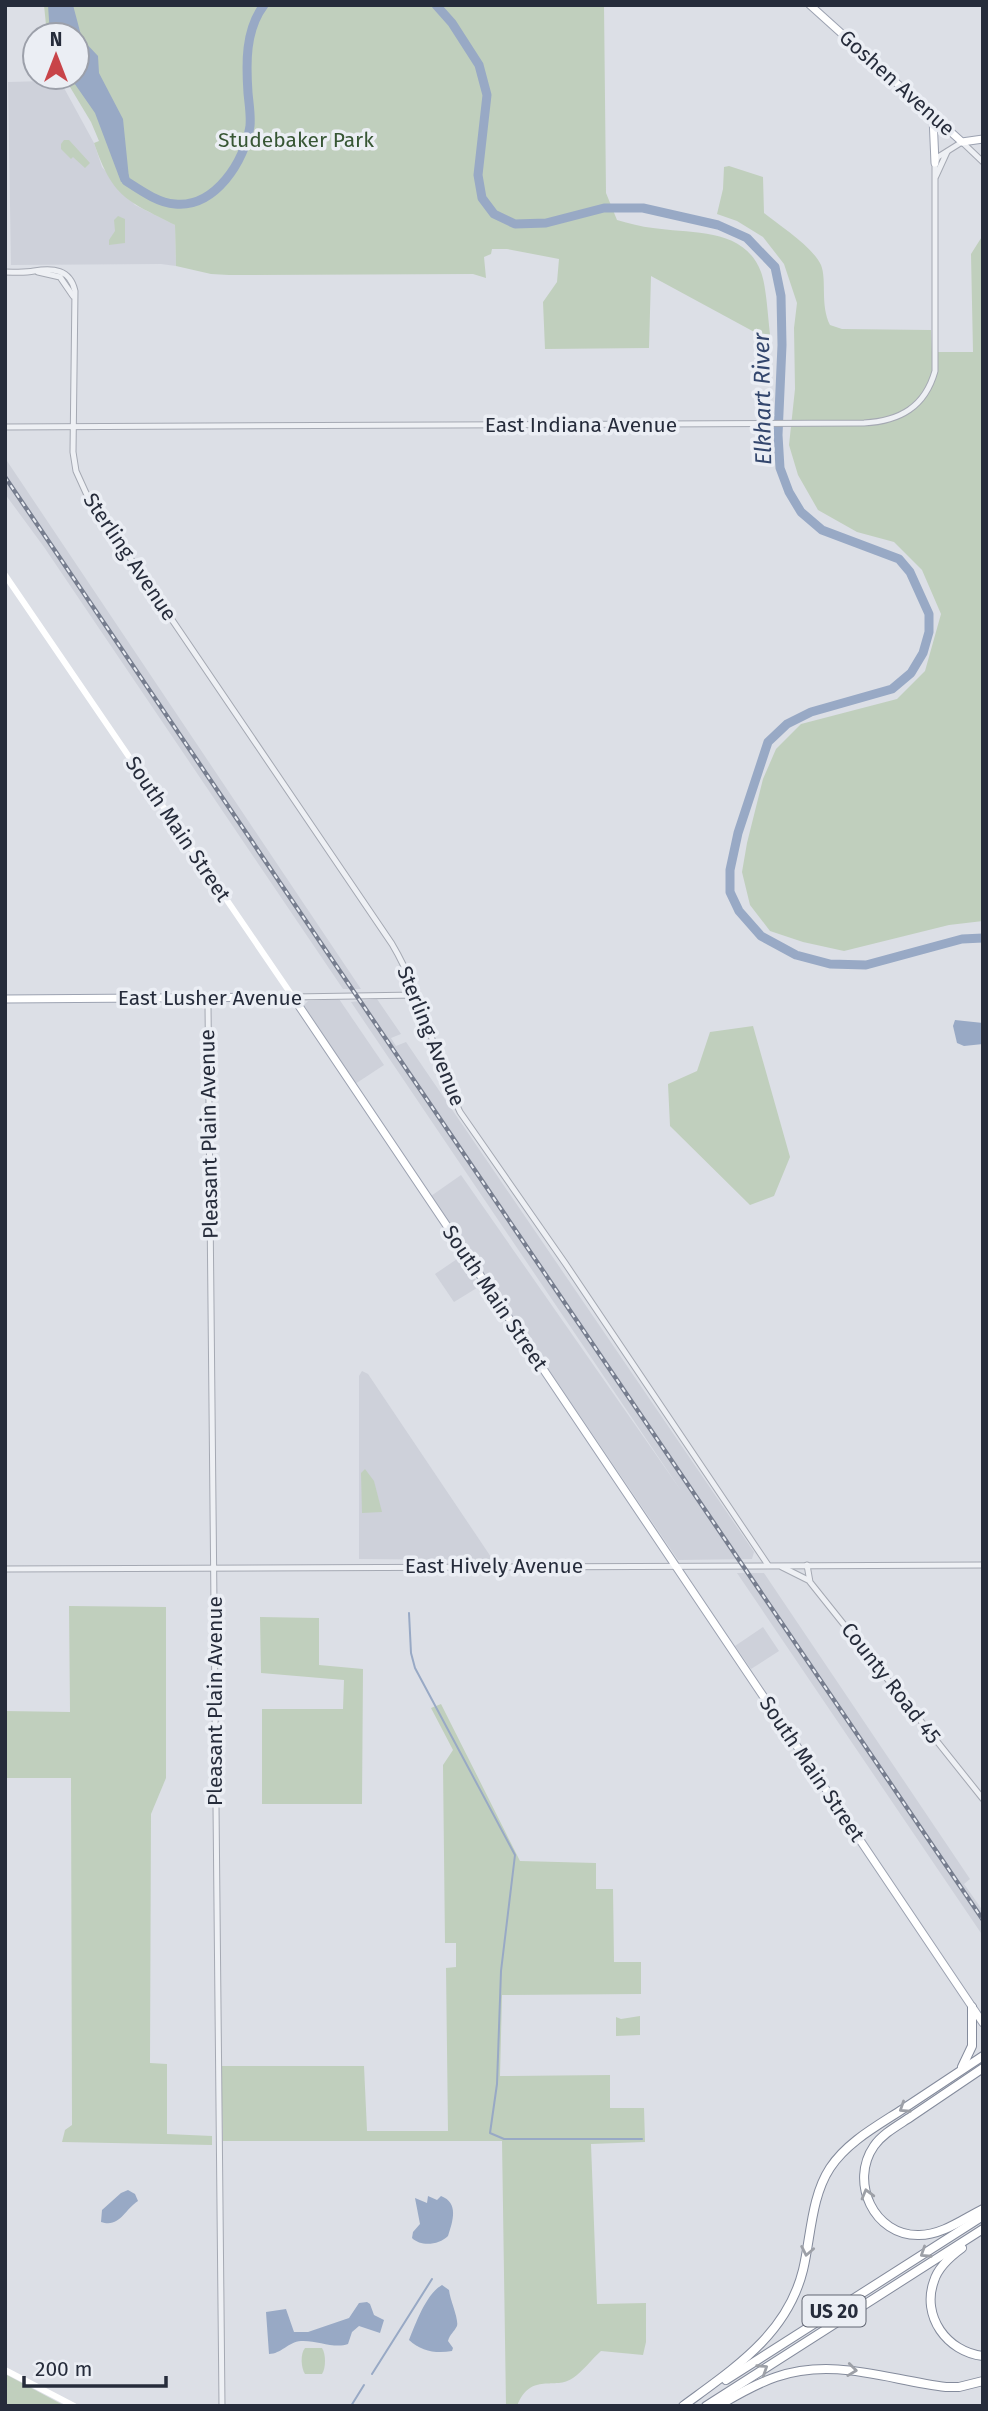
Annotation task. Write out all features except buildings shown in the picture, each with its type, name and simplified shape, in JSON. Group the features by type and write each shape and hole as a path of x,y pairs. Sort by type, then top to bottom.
{"highway":[{"path":"958,2073 972,2046 972,2007"},
{"path":"684,2406 745,2360 764,2342 781,2319 794,2296 802,2272 819,2190 839,2155 983,2056"},
{"path":"983,2068 893,2129 876,2144 865,2167 865,2193 870,2206 885,2224 895,2230 917,2236 940,2231 983,2209"},
{"path":"968,2078 983,2075"},
{"name":"US 20","path":"684,2406 983,2216"},
{"path":"983,2231 942,2266 934,2280 931,2295 936,2324 943,2336 965,2352 983,2356"},
{"name":"US 20","path":"706,2406 983,2231"},
{"path":"718,2406 762,2382 809,2369 859,2371 946,2387 983,2381"}],"main road":[{"name":"Goshen Avenue","path":"810,5 962,142"},
{"path":"933,117 934,163"},
{"path":"962,142 983,139"},
{"name":"South Main Street","path":"5,575 293,997 983,2023"},
{"name":"East Lusher Avenue","path":"5,999 293,997"},
{"path":"5,2370 74,2406"}],"street":[{"path":"934,163 939,156 962,142"},
{"name":"Goshen Avenue","path":"962,142 983,162"},
{"name":"East Indiana Avenue","path":"936,176 947,152"},
{"name":"East Indiana Avenue","path":"5,427 753,424 880,422 895,419 914,409 927,393 935,371 934,163"},
{"name":"Sterling Avenue","path":"5,272 58,270 73,285 74,461 86,493 392,944 407,972 448,1087 460,1112 768,1565"},
{"name":"East Lusher Avenue","path":"293,997 416,995"},
{"name":"Pleasant Plain Avenue","path":"210,998 222,2406"},
{"path":"778,1565 810,1582"},
{"name":"County Road 45","path":"807,1565 810,1582 983,1798"},
{"name":"East Hively Avenue","path":"5,1569 983,1565"}],"shaded area":[{"path":"8,82 21,82 21,91 66,91 94,143 102,167 135,205 175,225 176,266 11,265"},
{"path":"5,458 361,989 343,989 44,547 5,494"},
{"path":"339,999 384,1065 355,1084 304,1005 308,1001"},
{"path":"377,999 401,1034 391,1038 396,1046 406,1042 754,1552 752,1559 678,1560 431,1196 461,1175 682,1492 351,1002"},
{"path":"460,1257 480,1286 454,1302 435,1274"},
{"path":"362,1371 368,1374 491,1557 490,1560 359,1559 359,1376"},
{"path":"737,1573 764,1573 970,1879 964,1884 983,1911 983,1936"},
{"path":"763,1627 779,1651 751,1669 735,1646"}],"green space":[{"name":"Studebaker Park","path":"44,5 604,5 606,193 617,220 715,235 742,247 753,257 761,272 771,341 651,276 649,348 545,349 543,302 557,282 559,259 507,249 492,249 491,254 484,257 486,278 473,274 229,275 176,266 175,225 133,203 115,187 94,143 99,141 91,122 72,91 91,91 91,21 46,21"},
{"path":"64,140 69,140 90,163 85,168 61,149"},
{"path":"729,166 763,177 764,213 817,258 823,271 827,317 830,325 842,329 931,330 932,352 973,352 971,254 983,235 983,921 949,925 844,951 770,931 750,905 742,872 763,779 776,749 801,724 897,699 925,671 941,614 922,570 894,542 857,532 818,510 798,475 789,445 795,389 794,328 797,303 784,264 763,237 737,221 717,214 723,189 724,167"},
{"path":"118,216 125,219 125,243 109,245 115,231 114,220"},
{"path":"753,1026 790,1157 774,1196 750,1205 670,1126 668,1084 697,1071 710,1032"},
{"path":"365,1469 374,1481 382,1512 362,1513 361,1473"},
{"path":"69,1606 166,1607 166,1778 151,1814 150,2063 167,2064 167,2134 212,2136 212,2145 62,2142 65,2130 72,2125 71,1778 5,1778 5,1711 70,1712"},
{"path":"260,1617 319,1618 319,1665 363,1669 362,1804 262,1804 262,1709 343,1709 344,1680 261,1673"},
{"path":"441,1704 520,1861 596,1863 596,1889 613,1889 614,1962 641,1962 641,1994 502,1995 500,2076 610,2075 610,2108 644,2108 645,2142 591,2144 597,2304 646,2303 646,2342 643,2355 601,2351 566,2382 536,2385 529,2389 517,2406 506,2406 502,2141 223,2141 221,2066 364,2066 367,2131 448,2131 446,1968 456,1967 456,1943 445,1943 443,1765 453,1750 431,1708"},
{"path":"640,2016 640,2035 616,2036 616,2017 621,2019"},
{"path":"305,2348 322,2348 325,2361 322,2374 305,2374 302,2354"},
{"path":"5,2374 65,2406 5,2406"}],"water":[{"path":"48,5 73,5 77,21 49,21"},
{"path":"91,49 98,56 99,73 123,119 129,178 126,181 121,182 95,113 80,91 91,91"},
{"path":"955,1020 983,1023 983,1044 964,1046 957,1043 953,1026"},
{"path":"128,2190 135,2194 138,2201 113,2223 101,2222 102,2210"},
{"path":"428,2196 437,2200 441,2196 447,2199 453,2213 448,2236 430,2244 420,2243 412,2238 413,2232 420,2224 415,2198 427,2203"},
{"path":"442,2285 449,2290 457,2326 448,2341 452,2351 435,2352 419,2347 409,2340 426,2302"},
{"path":"367,2302 374,2315 384,2320 380,2333 359,2326 352,2332 348,2344 337,2346 301,2341 269,2354 266,2312 286,2309 294,2332 308,2332 349,2318 359,2303"}],"waterway":[{"name":"Elkhart River","path":"123,173 126,181 143,192 175,204 190,203 203,198 226,180 247,140 250,126 248,48 253,25 264,5"},
{"name":"Elkhart River","path":"436,5 452,23 479,65 487,95 478,175 482,198 494,214 515,224 546,223 604,208 643,208 718,225 747,238 775,267 781,296 778,435 780,468 789,492 801,512 822,530 899,559 910,572 929,614 929,632 923,653 911,673 892,689 811,712 787,724 768,742 738,833 730,870 730,892 739,911 761,936 796,955 830,964 866,965 962,939 983,938"},
{"path":"409,1613 411,1653 415,1668 515,1855 501,1971 497,2084 490,2133 504,2139 642,2139"},
{"path":"372,2374 432,2279"},
{"path":"351,2406 364,2385"}],"railway":[{"path":"5,477 983,1920"}]}
